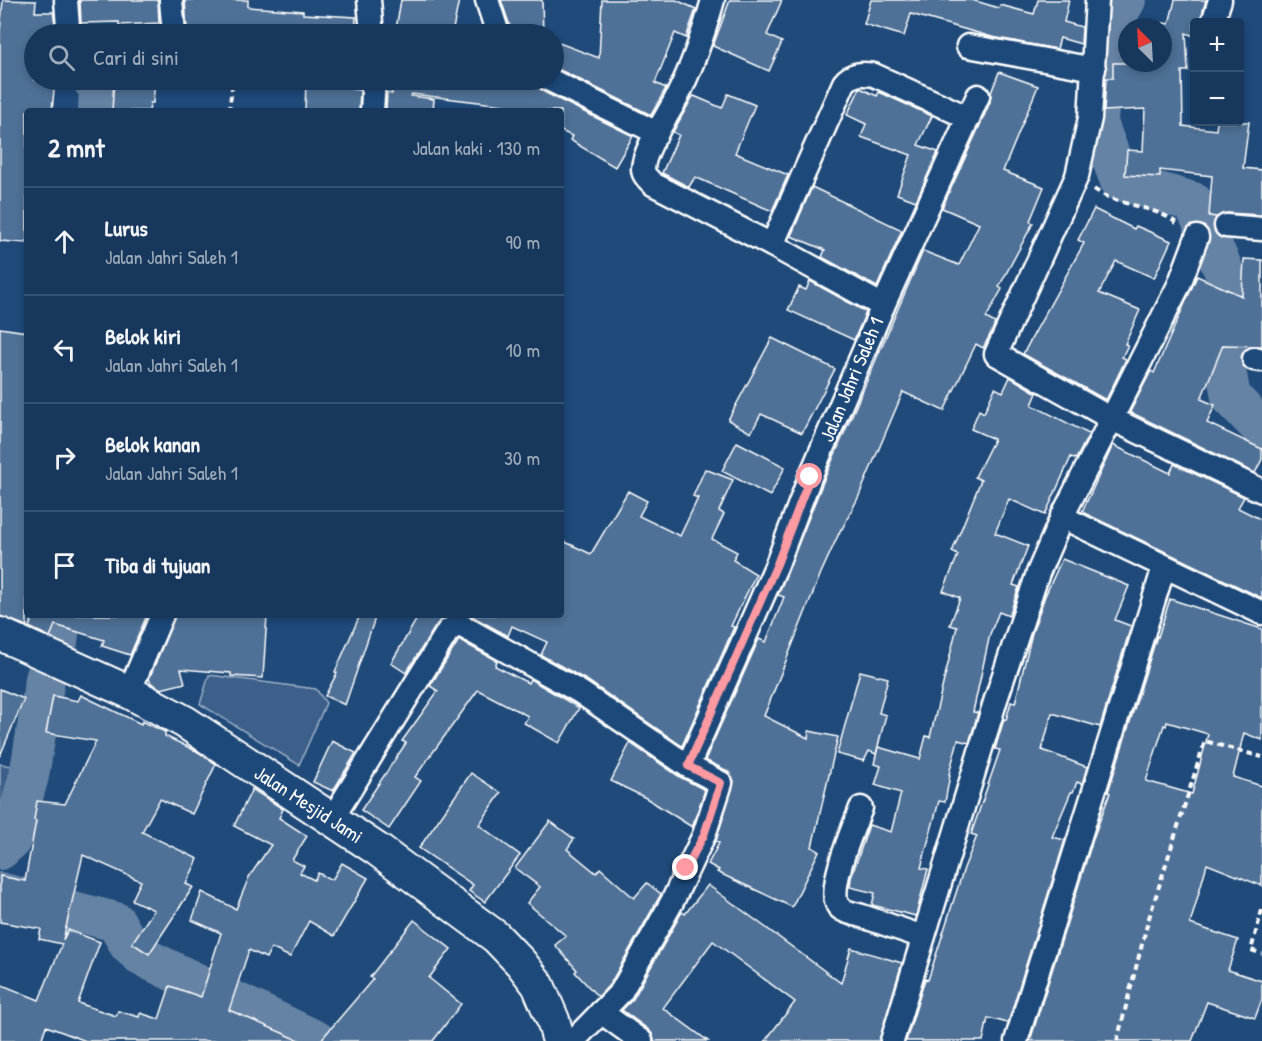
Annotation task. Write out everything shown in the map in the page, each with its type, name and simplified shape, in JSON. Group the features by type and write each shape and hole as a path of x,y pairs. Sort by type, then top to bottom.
{"street":[{"path":"66,0 68,24"},
{"path":"171,0 173,24"},
{"path":"369,0 371,24"},
{"path":"487,0 495,24"},
{"name":"Jalan Jahri Saleh 1","path":"688,766 777,564 810,477 882,306 772,245 652,184 643,171 644,162 678,95 706,27 713,0"},
{"path":"1097,0 1090,118 1077,176 996,354 1110,418 1262,491"},
{"path":"1214,18 1220,0"},
{"path":"968,46 1094,69"},
{"path":"772,245 844,83 850,77 862,73 874,75 969,118"},
{"path":"564,87 657,133"},
{"path":"372,108 374,90"},
{"path":"882,306 978,96"},
{"path":"1226,226 1262,229"},
{"path":"892,1041 1038,573 1062,517 1110,418 1179,285 1197,237"},
{"path":"1062,517 1262,613"},
{"path":"1016,1041 1164,567"},
{"path":"129,692 161,618"},
{"path":"332,819 448,631 460,625 580,692 688,766 721,783 704,835 672,902 621,992 573,1041"},
{"name":"Jalan Mesjid Jami","path":"0,634 129,692 185,722 378,850 496,937 538,985 559,1041"},
{"path":"861,808 838,873 834,896 837,903 840,908 854,914 923,937"},
{"path":"601,1012 641,1041"}],"path":[{"path":"228,108 231,90"},
{"path":"1077,176 1101,193 1172,219 1197,237"},
{"path":"1117,1041 1148,921 1205,741 1262,757"},
{"path":"1262,910 1251,950 1262,954"}],"shaded area":[{"path":"209,675 316,689 326,703 299,765 200,704"},
{"path":"0,764 12,766 0,850"}],"building":[{"path":"3,0 36,1 35,12 53,12 55,24 24,24 24,90 54,90 52,108 24,108 24,243 0,241 0,32"},
{"path":"80,0 158,0 159,23 81,23"},
{"path":"185,0 248,0 248,7 303,11 303,14 356,17 356,24 187,24"},
{"path":"401,0 459,0 454,24 397,24"},
{"path":"501,0 542,0 543,24 509,24"},
{"path":"602,0 676,0 696,9 686,38 675,33 655,83 666,88 651,115 564,72 564,45 599,58"},
{"path":"730,0 782,0 767,35 782,42 769,71 713,46"},
{"path":"871,0 972,0 999,8 1000,5 1034,14 1038,0 1069,0 1064,22 1082,27 1081,44 1060,38 1057,49 992,37 911,14 904,36 864,24"},
{"path":"1175,0 1206,0 1201,18 1190,18 1190,34 1186,33 1188,71 1182,71 1183,126 1216,130 1216,126 1244,126 1244,122 1249,122 1243,168 1262,170 1262,215 1227,213 1217,217 1209,216 1212,176 1160,170 1160,177 1125,175 1127,150 1143,151 1145,109 1104,111 1106,78 1113,78 1113,63 1118,63 1118,72 1172,72 1170,18"},
{"path":"999,72 1038,86 1003,171 1044,187 1030,221 1033,223 999,287 1002,289 986,318 995,323 992,331 983,348 976,344 944,411 903,392 858,498 821,573 764,716 808,738 809,731 838,737 812,847 819,851 792,907 717,872 719,870 708,864 719,843 716,841 734,781 728,771 705,760 759,639 766,642 784,597 778,595 823,482 923,251 959,265 979,224 942,208 990,102"},
{"path":"860,88 877,96 879,92 932,116 918,145 938,152 916,201 897,194 911,155 861,137 866,124 847,115"},
{"path":"113,90 154,90 153,103 150,103 149,108 112,108"},
{"path":"306,90 360,90 359,108 305,108"},
{"path":"392,90 542,90 633,136 615,167 570,140 572,136 564,132 564,108 511,108 503,105 412,94 411,96 434,99 433,108 386,108 387,93 392,94"},
{"path":"728,94 755,105 735,153 788,175 772,211 695,177 689,187 662,173 679,135 673,132 692,98 694,96 722,108"},
{"path":"812,187 902,230 877,287 822,257 825,250 791,236"},
{"path":"1094,209 1134,229 1136,226 1171,241 1154,278 1116,261 1099,293 1140,310 1125,344 1128,345 1122,357 1126,359 1106,400 1023,354 1084,243 1078,240"},
{"path":"1244,259 1262,260 1262,346 1223,345 1201,399 1215,405 1207,423 1262,449 1262,459 1255,473 1130,412 1151,371 1154,373 1197,276 1242,296"},
{"path":"810,281 866,312 854,340 788,310 799,287 806,290"},
{"path":"0,328 24,332 24,618 27,618 27,626 0,616"},
{"path":"772,338 835,369 802,433 761,414 751,433 728,420"},
{"path":"1010,377 1037,393 1032,405 1089,434 1076,459 1071,457 1045,515 1009,499 995,533 1028,546 1013,585 1019,587 1009,616 999,612 990,634 973,712 978,713 969,743 958,740 949,774 945,802 939,801 921,868 928,869 916,916 872,905 875,893 850,887 851,878 869,825 891,832 901,793 875,785 881,766 874,764 878,747 920,759 926,736 930,737 957,627 950,625 960,598 943,591 958,555 952,552 981,480 975,477 994,439 971,429 979,410 984,413 995,388 1003,392"},
{"path":"737,442 785,467 770,496 722,471"},
{"path":"1113,445 1170,473 1174,464 1244,497 1238,508 1262,520 1262,598 1082,512"},
{"path":"705,469 733,480 719,511 724,514 712,539 737,552 733,560 756,574 731,626 734,627 682,746 588,681 541,655 547,642 512,626 508,636 475,618 564,618 564,541 591,554 628,491 647,501 639,516 680,536 698,498 693,496"},
{"path":"1062,559 1129,586 1115,620 1131,626 1100,727 1052,713 1042,750 1087,767 1082,784 1077,782 1071,792 1052,837 1065,840 1008,1023 988,1018 983,1041 906,1041 925,979 928,980 964,868 977,836 971,834 1000,750 995,749 1004,719 1006,720 1011,702 1015,703 1032,633 1045,596"},
{"path":"1170,599 1262,629 1262,740 1244,733 1233,777 1262,786 1262,886 1207,864 1190,924 1238,940 1228,970 1262,981 1262,999 1255,1018 1207,1002 1192,1041 1030,1041 1094,836 1110,793 1108,792 1157,636","holes":["1167,722 1208,734 1192,794 1146,781 1164,725 1166,726"]},
{"path":"33,618 146,618 130,655 102,646 104,640 55,625 50,637 29,627"},
{"path":"174,618 267,618 263,678 181,669 185,683 161,689 149,679"},
{"path":"359,618 375,618 345,705 325,696 337,673 335,672"},
{"path":"417,618 444,618 437,624 406,673 391,663"},
{"path":"459,640 497,661 495,666 528,683 530,679 579,708 559,743 524,723 528,716 478,690 415,777 421,781 389,829 361,810 406,743 402,741 438,691 430,686"},
{"path":"860,671 888,678 879,713 886,715 876,754 869,751 864,761 837,754"},
{"path":"0,689 24,699 0,756"},
{"path":"81,695 141,724 142,721 165,732 165,736 198,752 216,764 192,814 160,799 142,832 198,859 186,884 193,887 149,954 132,943 154,910 132,900 141,881 83,855 63,940 68,930 100,942 78,1003 116,1016 118,1011 139,1017 140,1013 159,1019 170,986 201,997 221,933 192,920 202,892 236,909 249,877 271,845 234,826 252,789 283,809 279,818 307,836 292,860 304,866 300,873 314,880 318,873 332,880 342,863 368,878 334,936 309,921 290,957 271,948 266,958 249,950 229,1010 301,1041 86,1041 46,1026 41,1041 0,1041 0,984 39,1000 62,944 39,939 41,929 0,922 0,876 25,881 36,821 34,820 37,801 65,804 96,741 46,733 53,696 78,701"},
{"path":"332,741 356,753 333,791 313,782"},
{"path":"630,743 680,777 705,790 692,827 646,798 611,781"},
{"path":"471,773 501,793 479,825 520,855 485,902 469,891 473,885 419,848"},
{"path":"550,821 574,839 567,849 596,873 600,868 634,898 647,883 661,894 610,984 598,997 555,945 566,936 527,903 540,887 515,868"},
{"path":"708,885 841,983 851,948 902,963 879,1041 765,1041 795,1002 713,941 663,1008 708,1041 654,1041 649,1030 622,1010 633,999 682,912 685,914"},
{"path":"414,920 451,949 429,978 461,1004 433,1041 320,1041 373,979 370,977"}],"waterway":[{"path":"1126,0 1106,35 1099,126 1120,181 1193,202 1228,280 1231,324 1224,358 1231,397 1262,429"},
{"path":"98,108 99,90"},
{"path":"0,850 11,840 29,776 45,679 58,642 61,618"},
{"path":"0,892 116,922 129,945 143,957 317,1041"}],"route":[{"path":"686,868 704,835 721,783 688,766 777,564 810,477"}]}
